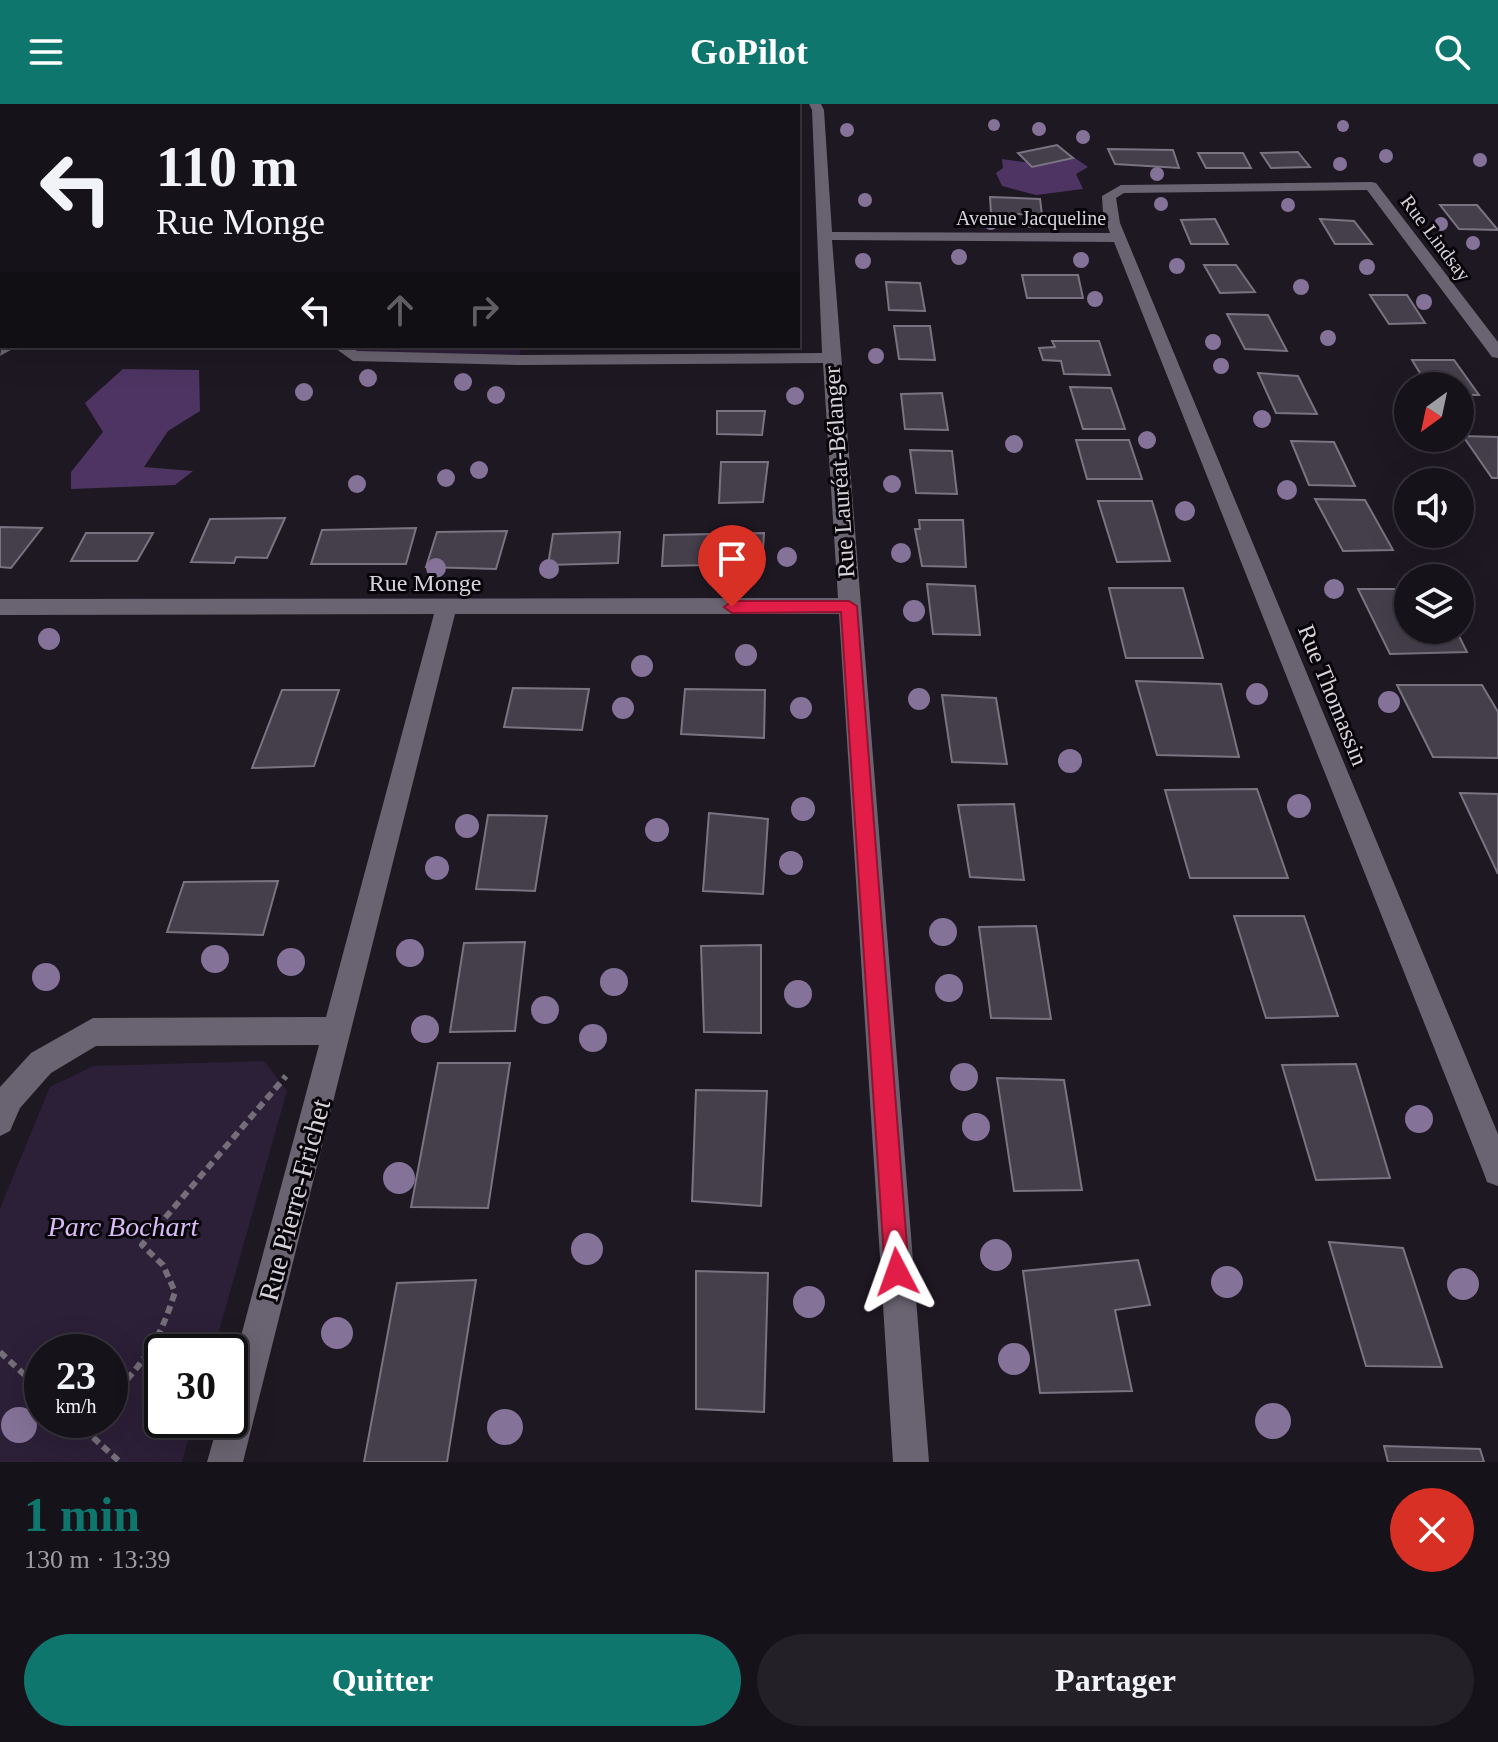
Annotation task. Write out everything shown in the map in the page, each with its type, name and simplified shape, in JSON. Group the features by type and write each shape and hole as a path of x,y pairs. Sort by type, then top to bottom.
{"street":[{"name":"Rue Lauréat-Bélanger","path":"815,104 818,110 831,358 911,1462"},
{"name":"Avenue Jacqueline","path":"825,236 1120,238 1109,215 1108,204 1109,196 1121,189 1371,186"},
{"name":"Rue Lindsay","path":"1371,186 1498,353"},
{"name":"Rue Thomassin","path":"1120,238 1498,1171"},
{"path":"343,348 353,356 520,353 831,358"},
{"name":"Rue Monge","path":"0,607 446,609 849,606"},
{"name":"Rue Pierre-Frichet","path":"225,1462 446,609"},
{"path":"0,1121 10,1098 41,1063 93,1032 338,1031"}],"path":[{"path":"128,1379 151,1353 164,1327 175,1292 163,1265 142,1245 287,1076 338,1031"},
{"path":"0,1352 24,1374"},
{"path":"94,1438 120,1462"}],"green space":[{"path":"343,348 521,348 518,360 353,356"},
{"name":"Parc Bochart","path":"264,1061 287,1091 218,1334 144,1334 144,1438 189,1438 182,1462 0,1462 0,1208 50,1087 93,1066"}],"shaded area":[{"path":"1072,156 1088,167 1076,174 1083,189 1036,195 1002,186 996,173 1003,168 1002,159 1039,164"},
{"path":"123,369 199,370 200,411 168,431 144,467 193,471 175,485 71,489 71,472 103,432 85,403"}],"building":[{"path":"1057,145 1073,158 1032,167 1018,153"},
{"path":"1108,149 1173,150 1179,168 1115,164"},
{"path":"1298,152 1310,167 1271,168 1261,153"},
{"path":"1198,153 1243,153 1251,168 1206,168"},
{"path":"990,197 1040,199 1042,215 991,213"},
{"path":"1440,205 1477,205 1498,230 1459,229"},
{"path":"1215,219 1228,244 1191,244 1181,220"},
{"path":"1320,219 1354,221 1372,244 1335,244"},
{"path":"1204,265 1236,265 1255,292 1220,293"},
{"path":"1022,275 1078,275 1083,298 1027,298"},
{"path":"886,282 920,283 925,311 889,310"},
{"path":"1370,295 1407,295 1425,323 1389,324"},
{"path":"1227,314 1268,315 1287,351 1245,349"},
{"path":"894,326 930,326 935,360 899,359"},
{"path":"1052,341 1099,341 1110,375 1064,374 1061,361 1043,360 1039,348 1055,347"},
{"path":"1412,360 1454,360 1463,372 1419,372"},
{"path":"1258,373 1298,376 1317,414 1276,413"},
{"path":"1070,387 1111,388 1125,429 1083,429"},
{"path":"942,393 948,430 905,429 901,394"},
{"path":"717,411 765,411 762,435 717,434"},
{"path":"1474,436 1498,437 1498,478 1492,478 1474,452"},
{"path":"1076,440 1129,440 1142,479 1087,479"},
{"path":"1291,441 1334,442 1355,486 1309,485"},
{"path":"910,450 952,451 957,494 916,493"},
{"path":"721,462 768,462 763,502 719,503"},
{"path":"1315,499 1365,500 1393,550 1343,551"},
{"path":"1098,501 1152,501 1170,561 1117,562"},
{"path":"285,518 267,558 236,557 234,563 191,562 210,519"},
{"path":"919,520 963,520 966,567 922,566 915,529 920,529"},
{"path":"0,527 42,528 11,568 0,567"},
{"path":"416,528 406,564 311,564 322,530"},
{"path":"507,531 496,569 426,567 437,532"},
{"path":"620,532 618,563 548,565 553,534"},
{"path":"86,533 153,533 137,561 71,561"},
{"path":"764,533 762,566 734,566 734,571 712,571 713,565 662,566 664,535"},
{"path":"927,584 975,586 980,635 933,634"},
{"path":"1109,588 1183,588 1203,658 1126,658"},
{"path":"1358,589 1394,589 1394,644 1463,644 1467,652 1390,654"},
{"path":"1136,681 1221,684 1239,757 1157,755"},
{"path":"1397,685 1482,685 1498,712 1498,758 1433,757"},
{"path":"513,688 589,689 582,730 504,727"},
{"path":"685,689 765,690 764,738 681,734"},
{"path":"282,690 339,690 314,766 252,768"},
{"path":"942,695 996,698 1007,764 952,762"},
{"path":"1257,789 1288,878 1190,878 1165,790"},
{"path":"1460,793 1498,794 1498,874"},
{"path":"1014,804 1024,880 970,877 958,805"},
{"path":"709,813 768,819 763,894 703,891"},
{"path":"488,815 547,816 535,891 476,889"},
{"path":"278,881 263,935 167,932 184,882"},
{"path":"1234,916 1304,916 1338,1016 1266,1018"},
{"path":"1036,926 1051,1019 991,1018 979,927"},
{"path":"525,942 515,1031 450,1032 464,943"},
{"path":"761,945 761,1033 704,1032 701,946"},
{"path":"438,1063 510,1063 488,1208 411,1207"},
{"path":"1356,1064 1390,1178 1316,1180 1282,1065"},
{"path":"997,1078 1064,1080 1082,1190 1014,1191"},
{"path":"696,1090 767,1091 761,1206 692,1201"},
{"path":"1329,1242 1403,1248 1442,1367 1366,1366"},
{"path":"1138,1260 1150,1305 1115,1310 1132,1391 1040,1393 1023,1271"},
{"path":"696,1271 768,1273 764,1412 696,1409"},
{"path":"476,1280 447,1462 364,1462 397,1283"},
{"path":"1384,1446 1480,1449 1484,1462 1388,1462"}],"route":[{"path":"732,607 849,606 897,1272"}]}
